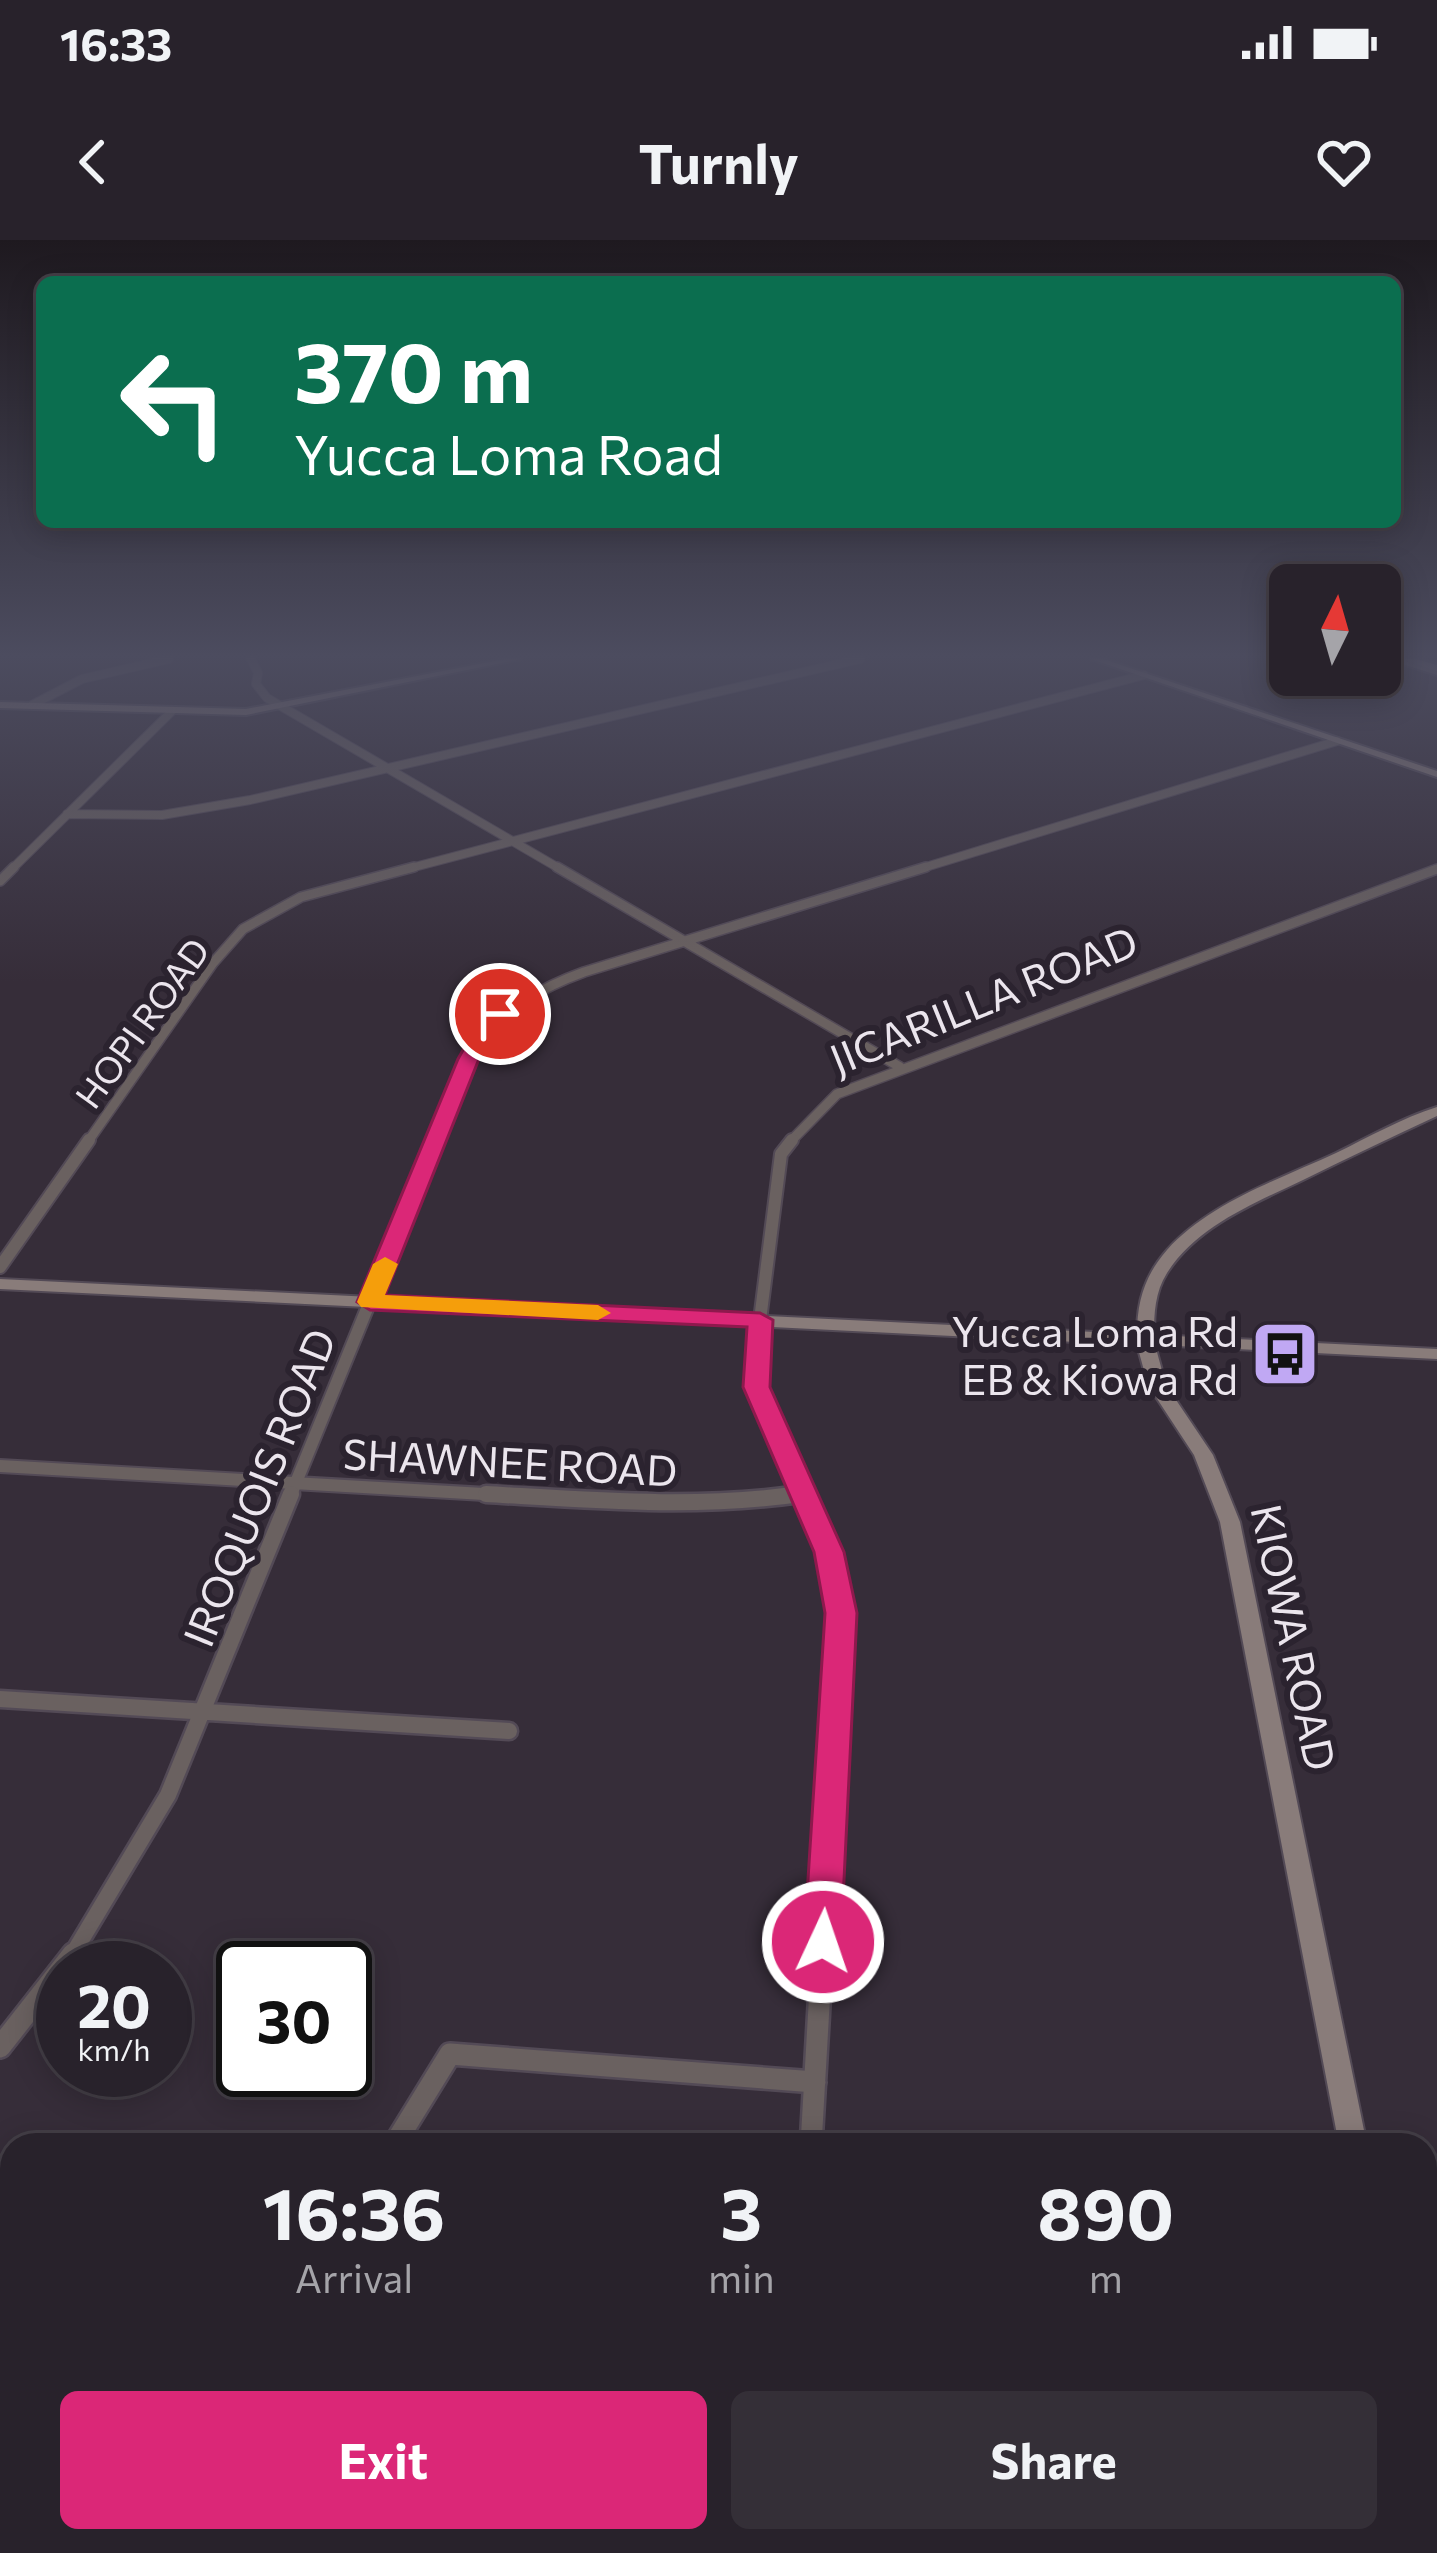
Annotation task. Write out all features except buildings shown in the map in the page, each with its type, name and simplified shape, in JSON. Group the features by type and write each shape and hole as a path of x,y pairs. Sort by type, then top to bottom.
{"street":[{"path":"0,881 115,767"},
{"path":"383,767 900,1067"},
{"path":"67,814 162,815 401,767"},
{"name":"HOPI ROAD","path":"0,1267 213,963 243,929 301,897 794,767"},
{"name":"IROQUOIS ROAD","path":"0,2047 85,1939 168,1796 483,1031 547,985 1252,767"},
{"name":"JICARILLA ROAD","path":"812,2133 841,1613 829,1552 757,1387 760,1320 781,1154 807,1120 836,1094 1437,869"},
{"name":"KIOWA ROAD","path":"1351,2133 1230,1522 1220,1484 1157,1385 1147,1338 1151,1285 1172,1251 1194,1230 1232,1207 1437,1111"},
{"path":"0,1284 1437,1354"},
{"name":"SHAWNEE ROAD","path":"0,1466 660,1503 745,1502 800,1494"},
{"path":"0,1699 509,1731"},
{"path":"401,2133 450,2054 814,2083"}],"slow traffic":[{"path":"385,1264 370,1302 598,1313"}],"place":[{"name":"Yucca Loma Rd EB & Kiowa Rd","path":"1285,1354"}],"route":[{"path":"500,1014 483,1031 469,1059 370,1302 760,1320 757,1387 829,1552 841,1613 823,1942"}]}
